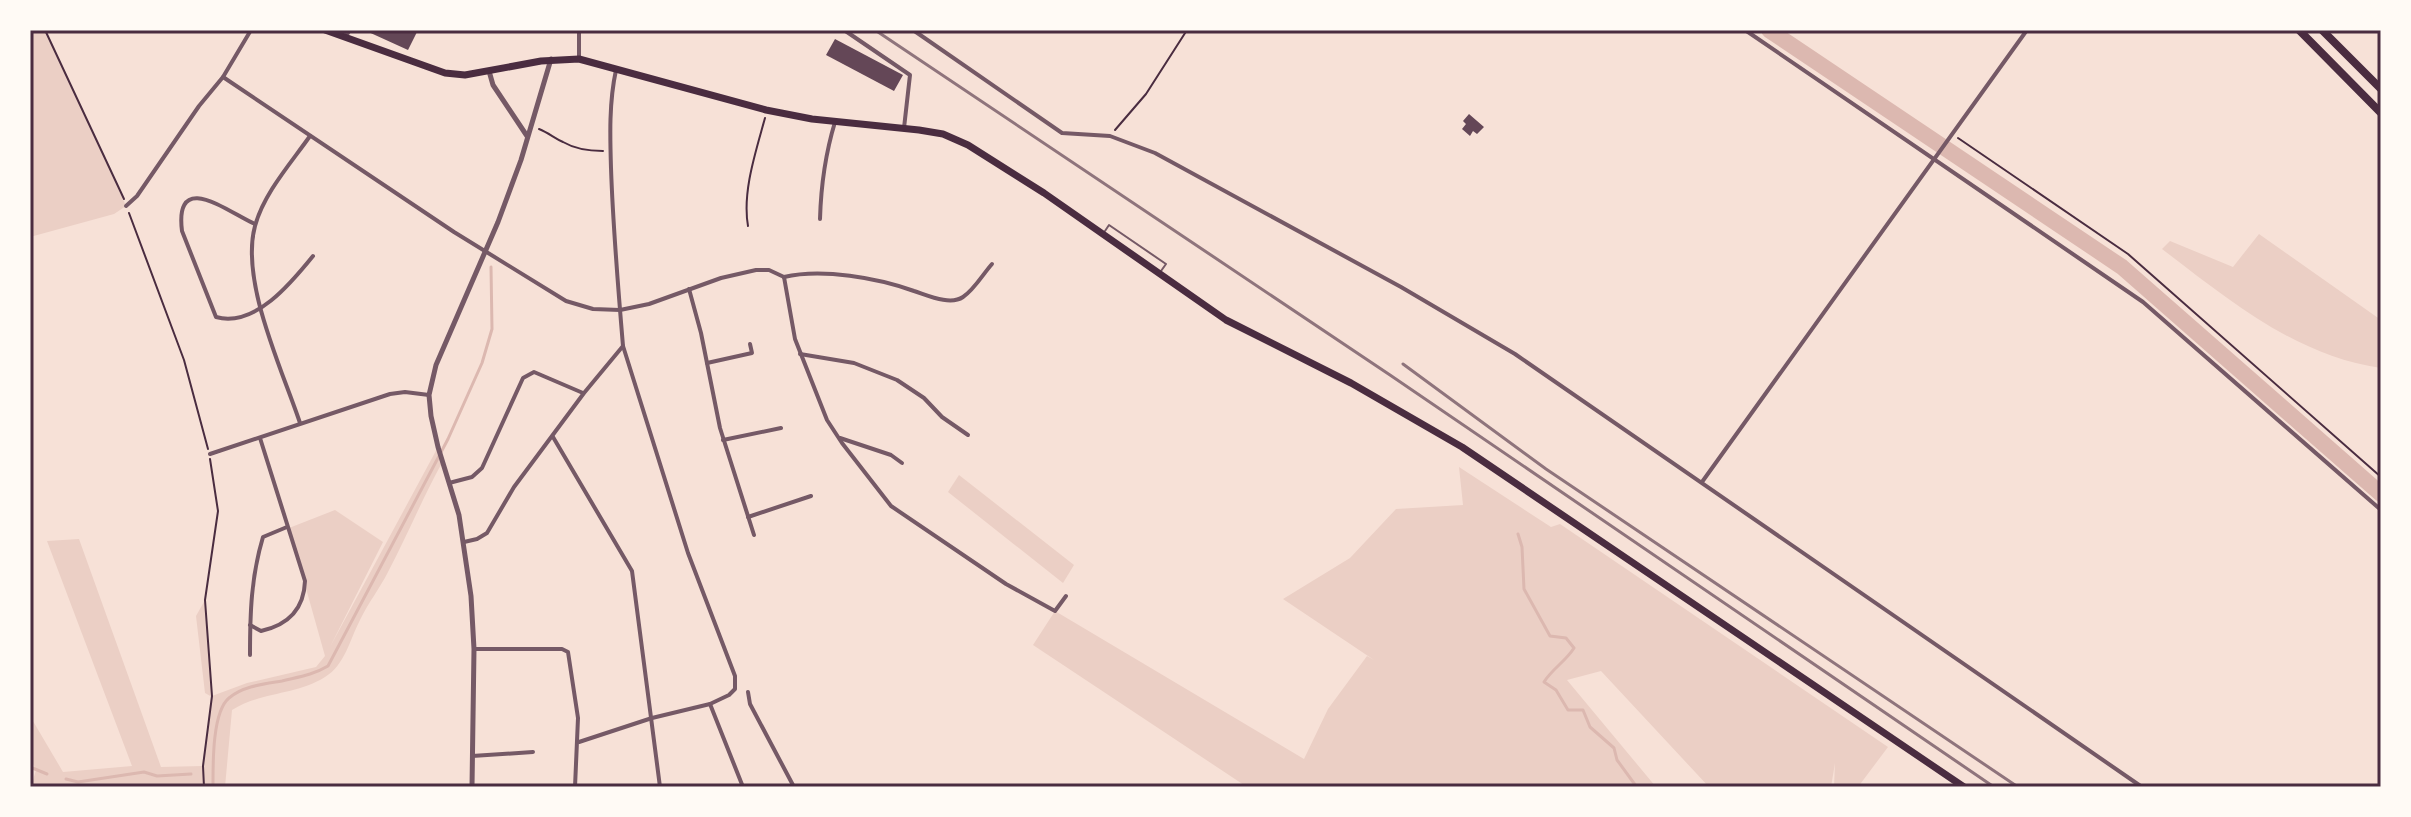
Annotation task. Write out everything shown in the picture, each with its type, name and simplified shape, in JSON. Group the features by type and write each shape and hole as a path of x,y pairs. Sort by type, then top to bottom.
{"highway":[{"path":"2299,30 2381,113"},
{"path":"2322,30 2381,89"}],"main road":[{"path":"325,30 347,34 445,73 465,75 551,59 579,59 766,110 835,122 943,134 968,145 1044,193 1226,320 1351,383 1460,446 1964,787"}],"street":[{"path":"126,206 137,196 199,106 223,77 251,30"},
{"path":"579,30 579,59"},
{"path":"844,30 910,75 904,128"},
{"path":"913,30 1062,133 1110,136 1155,153 1401,287 1515,354 2142,787"},
{"path":"1745,30 2150,307 2381,510"},
{"path":"1702,482 2027,30"},
{"path":"472,787 474,649 471,596 464,542 438,447 429,395 436,365 508,194 551,59"},
{"path":"579,742 652,718 710,704 735,689 735,676 688,553 623,346 613,243 612,93 616,69"},
{"path":"489,71 493,85 528,136"},
{"path":"223,77 485,251 566,301 593,309 620,310 649,304 756,270 769,270 784,277 795,274 843,276 891,283 937,298 955,300 963,297 992,264"},
{"path":"820,219 821,177 835,122"},
{"path":"300,423 252,278 251,249 255,224 264,203 310,136"},
{"path":"255,224 210,199 190,201 183,208 180,218 182,231 216,317 225,320 261,307 285,291 313,256"},
{"path":"784,277 800,354 827,420 891,506 1042,605 1055,611 1066,596"},
{"path":"689,289 723,440 754,535"},
{"path":"707,363 752,353 750,344"},
{"path":"464,542 487,533 504,501 623,346"},
{"path":"800,354 854,363 897,380 968,435"},
{"path":"449,483 472,477 482,468 523,378 534,372 584,393"},
{"path":"210,454 390,394 429,395"},
{"path":"723,440 781,428"},
{"path":"553,436 632,571 660,787"},
{"path":"838,437 891,455 902,463"},
{"path":"250,625 261,631 278,627 299,608 305,581 260,438"},
{"path":"748,517 811,496"},
{"path":"250,655 250,600 263,537 287,527"},
{"path":"474,649 562,649 568,652 578,718 575,787"},
{"path":"748,692 750,704 794,787"},
{"path":"710,704 743,787"},
{"path":"472,756 533,752"}],"lane":[{"path":"1102,235 1109,225 1166,264 1159,274"}],"path":[{"path":"45,30 126,206 184,360 210,454 218,511 205,600 212,696 203,766 204,787"},
{"path":"1110,136 1146,94 1187,30"},
{"path":"748,226 748,200 765,117"},
{"path":"530,129 554,135 560,141 585,151 611,152"},
{"path":"1953,136 2128,254 2381,477"}],"shaded area":[{"path":"30,30 45,30 126,206 114,214 30,237"},
{"path":"2259,234 2381,320 2381,368 2350,362 2292,339 2238,306 2162,249 2170,241 2233,267"},
{"path":"438,447 443,461 338,666 314,683 254,700 232,710 225,787 182,787 181,784 31,787 36,770 30,759 30,716 63,772 132,766 47,541 79,539 161,767 202,766 212,697 205,693 196,616 205,600 212,696 247,683 316,667 325,656 289,528 335,510 383,542 330,647"},
{"path":"1459,467 1551,527 1560,524 1888,747 1858,787 1834,787 1835,763 1831,787 1709,787 1601,671 1567,680 1656,787 1247,787 1033,645 1055,611 1304,759 1328,709 1367,656 1374,660 1283,599 1350,558 1396,509 1463,505"},
{"path":"959,475 1074,565 1063,583 948,492"}],"building":[{"path":"364,30 404,32 418,30 408,50"},
{"path":"835,39 903,75 894,91 826,55"},
{"path":"1469,114 1484,127 1477,134 1473,131 1470,136 1462,129 1466,124 1463,121"}],"waterway":[{"path":"1769,30 2122,267 2381,494"},
{"path":"213,787 216,727 223,705 229,698 247,688 317,672 328,666 448,439 482,363 492,329 491,267"},
{"path":"1518,534 1522,547 1524,589 1550,636 1566,638 1574,648 1544,682 1556,690 1568,710 1583,710 1590,727 1614,748 1617,760 1636,786 1645,787"},
{"path":"30,767 47,774"},
{"path":"66,779 78,782 144,772 157,776 191,774"}],"railway":[{"path":"875,30 1390,375 1994,787"},
{"path":"1403,364 1546,469 2018,787"}]}
